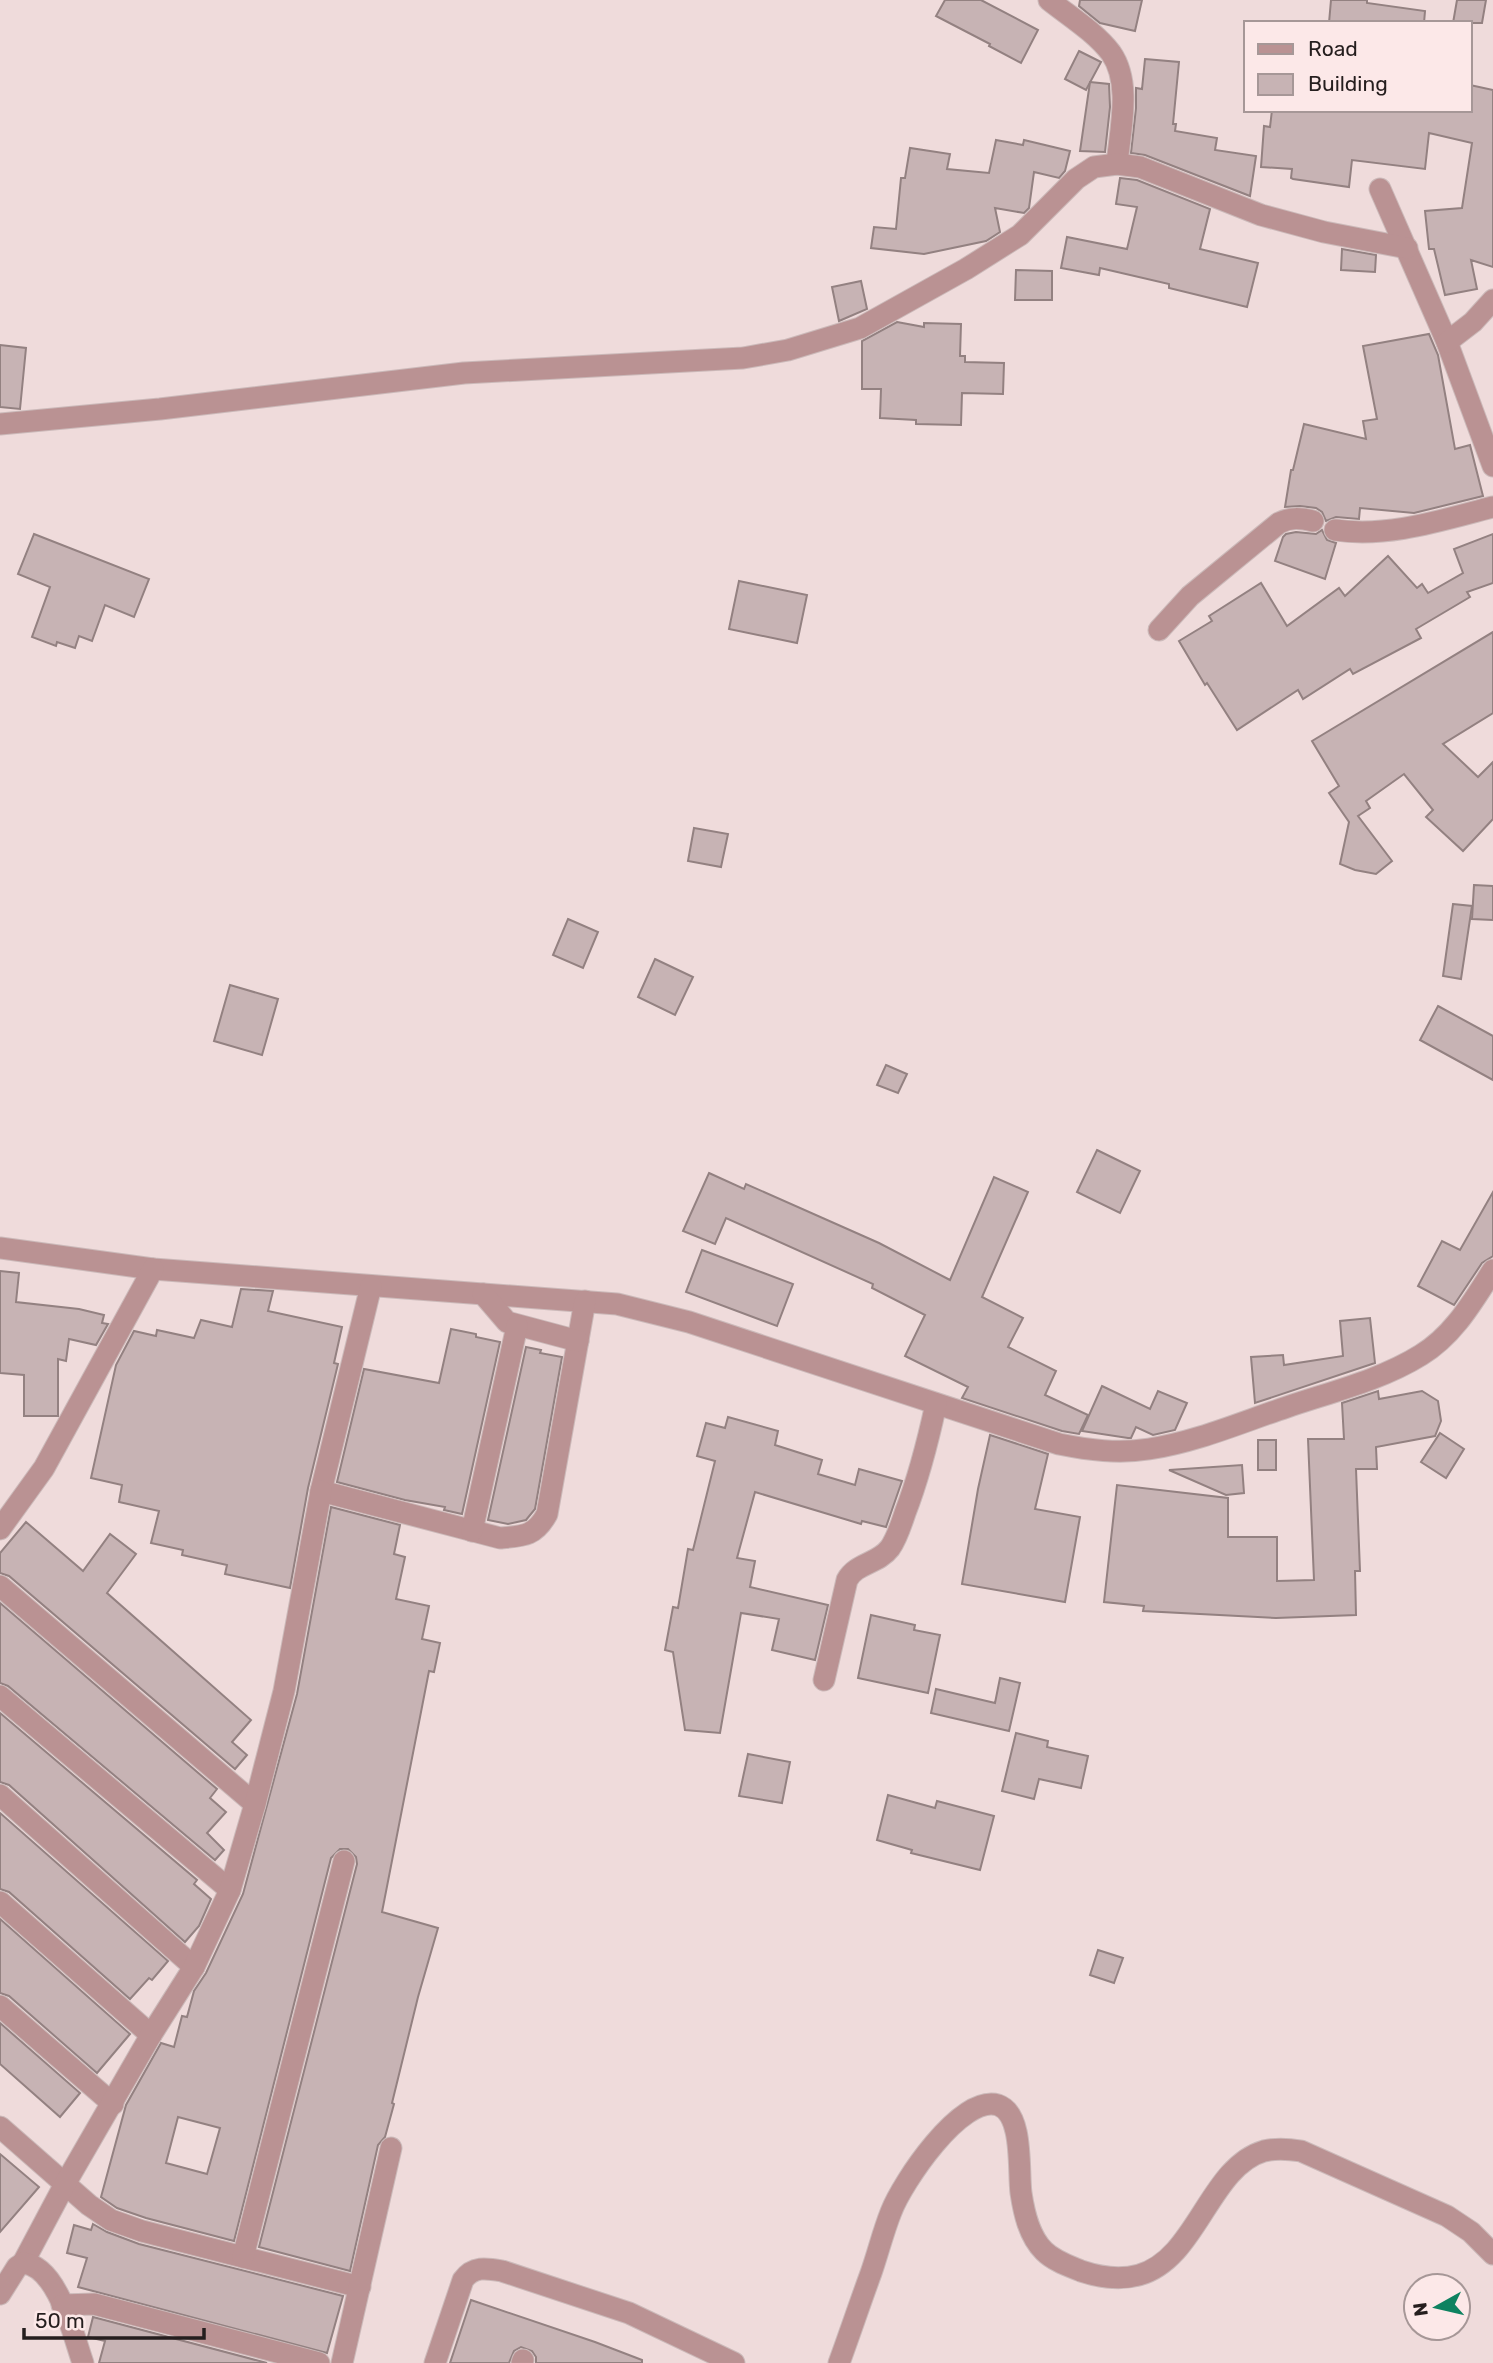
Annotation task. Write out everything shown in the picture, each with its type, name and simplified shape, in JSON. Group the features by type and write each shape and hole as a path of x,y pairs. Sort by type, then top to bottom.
{"street":[{"path":"1049,0 1096,38 1110,52 1118,66 1122,101 1117,164"},
{"path":"0,424 160,409 464,373 743,358 788,350 860,328 966,269 1020,235 1076,179 1094,167 1117,164 1140,167 1261,215 1324,232 1407,248"},
{"path":"1380,189 1447,342 1493,466"},
{"path":"1447,342 1473,322 1493,300"},
{"path":"1335,530 1357,532 1406,528 1493,507"},
{"path":"1159,630 1190,596 1279,523 1296,518 1313,521"},
{"path":"0,1248 153,1269 617,1304 689,1322 1059,1444 1119,1452 1150,1449 1195,1438 1376,1377 1422,1355 1446,1335 1464,1314 1493,1270"},
{"path":"0,1529 44,1468 153,1269"},
{"path":"0,2294 17,2267 23,2263 151,2035 194,1967 230,1889 284,1691 321,1491 371,1286"},
{"path":"482,1294 500,1316 517,1326 578,1341"},
{"path":"321,1491 500,1538 532,1533 547,1514 585,1301"},
{"path":"472,1531 517,1326"},
{"path":"824,1680 848,1580 854,1570 867,1566 884,1555 897,1535 919,1477 936,1404"},
{"path":"0,1586 255,1804"},
{"path":"0,1696 230,1889"},
{"path":"0,1795 194,1967"},
{"path":"243,2257 344,1861"},
{"path":"0,1902 151,2035"},
{"path":"0,2006 113,2104"},
{"path":"839,2363 891,2210 943,2133 968,2112 985,2104 997,2105 1007,2110 1012,2119 1017,2138 1021,2192 1031,2234 1044,2252 1063,2264 1091,2274 1122,2278 1138,2276 1155,2269 1172,2256 1233,2172 1250,2157 1265,2151 1284,2149 1301,2151 1447,2216 1471,2232 1493,2254"},
{"path":"0,2127 89,2205 111,2220 142,2231 360,2287"},
{"path":"342,2363 391,2148"},
{"path":"23,2263 38,2267 45,2274 62,2305 83,2363"},
{"path":"435,2363 463,2280 468,2273 477,2269 502,2271 629,2313 734,2363"},
{"path":"62,2305 94,2304 319,2363"}],"building":[{"path":"945,0 981,0 1038,30 1021,63 936,16"},
{"path":"1080,0 1142,0 1135,31 1100,23 1079,6"},
{"path":"1331,0 1367,0 1367,3 1425,11 1424,21 1329,21"},
{"path":"1457,0 1486,0 1482,23 1453,21"},
{"path":"1079,51 1101,62 1086,90 1065,79"},
{"path":"1145,59 1179,62 1173,124 1176,124 1175,131 1217,138 1215,150 1256,156 1250,196 1145,155 1131,153 1136,88 1142,89"},
{"path":"1090,82 1109,84 1110,107 1105,152 1080,151"},
{"path":"1472,85 1493,90 1493,267 1471,260 1477,289 1445,295 1434,249 1429,249 1425,211 1462,208 1472,143 1429,133 1425,169 1352,160 1349,187 1293,179 1292,169 1261,167 1264,126 1270,127 1272,112 1472,112"},
{"path":"996,140 1023,145 1024,140 1070,151 1065,171 1059,178 1034,172 1029,208 1024,213 995,208 1000,232 986,241 924,254 871,248 874,227 896,229 901,178 905,178 910,148 950,154 947,169 989,173"},
{"path":"1120,178 1137,180 1210,209 1200,249 1258,263 1247,307 1169,288 1169,284 1100,268 1099,275 1061,268 1067,237 1127,249 1137,207 1116,204"},
{"path":"1342,249 1376,255 1375,272 1341,270"},
{"path":"1016,270 1052,271 1052,300 1015,300"},
{"path":"861,281 867,309 839,321 832,287"},
{"path":"897,322 924,327 924,323 961,324 960,356 965,356 965,362 1004,363 1003,394 962,393 961,425 916,424 916,420 880,418 881,389 862,389 862,341"},
{"path":"1429,334 1438,355 1455,449 1470,445 1483,496 1414,513 1360,508 1359,519 1336,517 1326,521 1322,512 1316,508 1285,507 1291,470 1304,424 1366,439 1363,421 1377,419 1363,346"},
{"path":"0,345 26,348 20,409 0,407"},
{"path":"1322,530 1327,540 1336,543 1325,579 1275,561 1286,534 1316,534"},
{"path":"34,534 149,579 134,617 105,605 92,641 79,636 75,648 57,642 56,646 32,637 50,587 18,574"},
{"path":"1493,534 1493,583 1467,592 1470,597 1416,629 1421,638 1353,674 1350,669 1303,699 1298,690 1237,730 1207,683 1205,685 1179,641 1212,621 1209,616 1261,583 1287,626 1339,588 1345,596 1388,556 1417,588 1422,584 1428,593 1463,573 1454,549"},
{"path":"739,581 807,595 797,643 729,629"},
{"path":"1493,632 1493,713 1443,744 1478,777 1493,762 1493,819 1463,851 1426,817 1433,810 1404,774 1366,801 1370,808 1358,816 1392,861 1376,874 1340,864 1349,822 1329,793 1339,786 1312,741"},
{"path":"694,828 728,834 721,867 688,861"},
{"path":"1474,885 1493,886 1493,920 1472,919"},
{"path":"1453,904 1472,906 1461,979 1443,976"},
{"path":"568,919 598,932 583,968 553,955"},
{"path":"655,959 693,977 675,1015 638,997"},
{"path":"230,985 278,999 262,1055 214,1041"},
{"path":"1438,1006 1493,1036 1493,1080 1420,1040"},
{"path":"886,1065 907,1074 898,1093 877,1085"},
{"path":"1097,1150 1140,1171 1120,1213 1077,1192"},
{"path":"709,1173 744,1189 746,1184 879,1243 950,1280 994,1177 1028,1192 982,1297 1023,1318 1008,1347 1056,1371 1045,1395 1088,1415 1079,1434 1062,1431 962,1398 968,1387 905,1356 925,1315 872,1288 873,1284 726,1218 715,1244 683,1231"},
{"path":"1493,1192 1493,1256 1482,1263 1454,1305 1418,1286 1442,1241 1460,1250"},
{"path":"702,1250 793,1284 777,1326 686,1292"},
{"path":"0,1271 19,1273 16,1302 79,1309 104,1315 102,1323 108,1324 96,1345 69,1339 66,1361 58,1359 58,1416 24,1416 24,1375 0,1373"},
{"path":"241,1289 273,1291 268,1311 342,1327 334,1363 338,1364 308,1488 290,1588 225,1574 227,1565 182,1555 183,1550 151,1543 159,1511 119,1502 122,1485 91,1478 116,1365 134,1331 156,1336 157,1330 194,1338 201,1320 232,1327"},
{"path":"1370,1318 1375,1363 1255,1403 1251,1357 1283,1355 1284,1365 1343,1356 1340,1321"},
{"path":"451,1329 500,1342 462,1514 444,1510 445,1507 405,1500 337,1482 364,1369 439,1383"},
{"path":"526,1347 562,1357 535,1509 526,1520 508,1524 488,1520"},
{"path":"1102,1386 1150,1409 1158,1391 1187,1403 1175,1430 1153,1435 1136,1427 1131,1438 1082,1431"},
{"path":"1378,1391 1379,1399 1422,1391 1438,1401 1441,1421 1435,1436 1376,1447 1377,1469 1356,1469 1360,1571 1355,1571 1356,1615 1276,1618 1143,1611 1144,1606 1104,1602 1117,1485 1228,1498 1228,1537 1277,1537 1277,1581 1314,1580 1308,1439 1344,1439 1342,1403"},
{"path":"728,1417 778,1431 775,1445 822,1460 818,1474 855,1485 859,1469 902,1481 886,1527 862,1521 861,1524 755,1492 737,1558 755,1561 750,1587 828,1605 815,1660 772,1650 779,1619 741,1613 720,1733 685,1730 673,1652 665,1650 673,1607 678,1608 688,1549 693,1550 715,1461 697,1456 706,1423 725,1428"},
{"path":"1440,1433 1464,1449 1446,1478 1421,1462"},
{"path":"990,1435 1048,1454 1035,1509 1080,1517 1065,1602 962,1584"},
{"path":"1258,1440 1276,1440 1276,1470 1258,1470"},
{"path":"1242,1465 1244,1493 1226,1495 1169,1470"},
{"path":"331,1507 400,1525 394,1554 405,1557 396,1599 429,1606 422,1639 440,1643 434,1672 429,1671 382,1912 438,1928 418,1997 385,2137 378,2145 350,2271 259,2247 357,1864 356,1857 348,1849 340,1849 331,1858 234,2241 146,2218 117,2208 101,2197 126,2105 161,2043 174,2047 182,2016 187,2017 194,1991 206,1973 243,1894 297,1694","holes":["178,2117 220,2128 207,2174 166,2163"]},
{"path":"26,1522 83,1571 110,1534 136,1554 107,1593 251,1720 232,1742 247,1755 235,1769 9,1576 0,1573 0,1553"},
{"path":"0,1603 217,1789 210,1798 226,1812 207,1833 224,1850 215,1860 8,1686 0,1683"},
{"path":"871,1615 915,1625 914,1630 940,1635 928,1693 858,1678"},
{"path":"1000,1678 1020,1683 1009,1731 931,1713 936,1689 995,1703"},
{"path":"0,1713 197,1880 194,1884 211,1899 199,1926 185,1942 9,1785 0,1782"},
{"path":"1016,1733 1048,1741 1047,1747 1088,1756 1081,1788 1039,1779 1034,1799 1002,1791"},
{"path":"748,1754 790,1762 782,1803 739,1796"},
{"path":"888,1795 935,1808 937,1801 994,1816 980,1870 911,1853 912,1850 877,1840"},
{"path":"0,1813 168,1961 152,1980 149,1978 130,1999 9,1892 0,1889"},
{"path":"0,1919 130,2034 97,2073 9,1996 0,1993"},
{"path":"1098,1950 1123,1958 1114,1983 1090,1975"},
{"path":"0,2023 80,2093 60,2117 0,2064"},
{"path":"0,2154 39,2187 0,2232"},
{"path":"93,2224 139,2244 343,2296 327,2353 78,2287 87,2258 67,2253 74,2225 91,2230"},
{"path":"471,2300 595,2342 642,2360 642,2363 536,2363 532,2351 521,2347 514,2351 509,2363 450,2363"},
{"path":"93,2317 267,2363 99,2363 105,2341 88,2337"}]}
